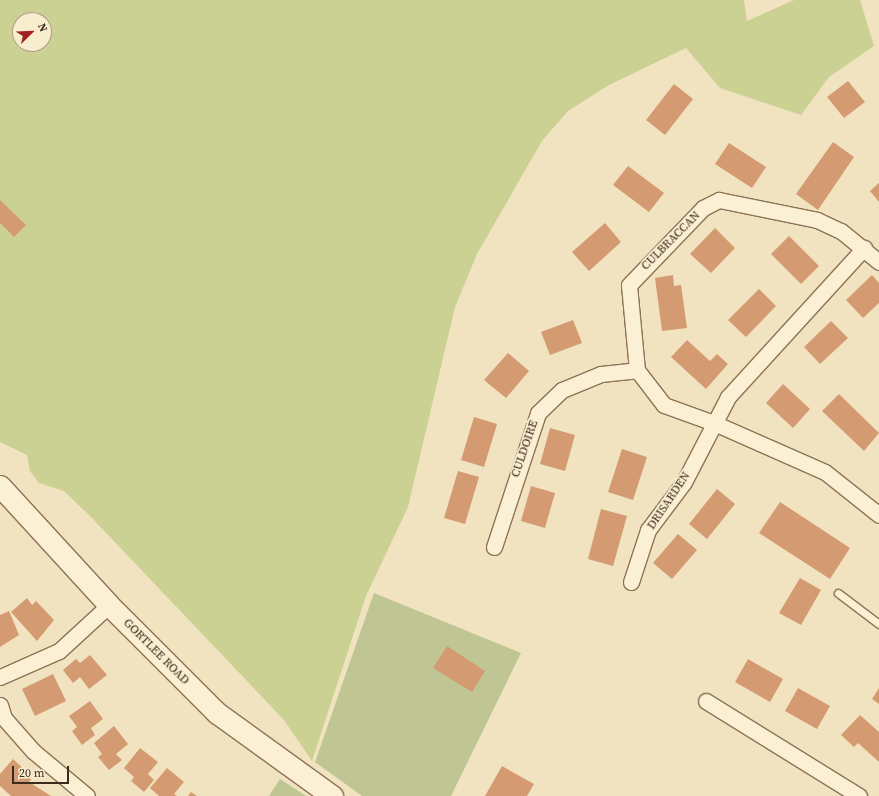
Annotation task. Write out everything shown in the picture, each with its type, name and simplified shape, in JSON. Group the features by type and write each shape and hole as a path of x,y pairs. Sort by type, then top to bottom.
{"street":[{"name":"CULBRACCAN","path":"637,370 629,285 703,208 719,200 817,220 864,248 879,262"},
{"name":"DRISARDEN","path":"631,582 648,530 684,482 728,397 864,248"},
{"path":"637,370 664,405 714,423 825,472 879,515"},
{"name":"CULDOIRE","path":"494,547 538,412 562,390 601,374 637,370"},
{"name":"GORTLEE ROAD","path":"0,486 108,605 217,713 332,796"},
{"path":"0,677 59,651 108,605"},
{"path":"706,701 859,796"},
{"path":"0,704 4,718 33,751 87,796"}],"lane":[{"path":"838,593 879,624"}],"green space":[{"path":"0,0 744,0 747,21 794,0 860,0 874,46 829,77 801,115 720,88 686,48 609,85 568,111 542,141 477,254 455,307 408,507 366,596 312,761 284,720 91,517 64,491 39,483 30,471 27,455 0,442"},
{"path":"374,593 521,653 451,796 362,796 315,762"},
{"path":"280,779 306,796 269,796"}],"building":[{"path":"848,81 865,102 844,118 827,97"},
{"path":"674,84 693,99 665,135 646,120"},
{"path":"833,142 854,157 818,210 796,194"},
{"path":"729,143 766,167 752,188 715,164"},
{"path":"628,166 664,193 649,212 613,185"},
{"path":"879,183 879,202 870,191"},
{"path":"0,200 26,225 14,237 0,223"},
{"path":"605,223 621,242 589,271 572,252"},
{"path":"715,228 735,248 711,273 690,254"},
{"path":"789,236 819,266 801,284 771,254"},
{"path":"673,275 674,286 681,285 687,328 662,331 655,278"},
{"path":"872,275 879,283 879,303 863,318 846,300"},
{"path":"759,289 776,306 746,337 728,320"},
{"path":"573,320 582,343 550,355 541,332"},
{"path":"831,321 848,338 820,364 804,347"},
{"path":"687,340 710,361 717,354 728,364 706,389 671,357"},
{"path":"508,353 529,371 506,398 484,380"},
{"path":"783,384 810,409 793,428 766,403"},
{"path":"839,394 879,433 864,451 822,411"},
{"path":"474,417 497,424 484,467 461,460"},
{"path":"550,428 575,435 565,471 540,464"},
{"path":"622,449 647,457 633,500 608,492"},
{"path":"458,471 479,477 465,524 444,518"},
{"path":"531,486 555,493 545,528 521,521"},
{"path":"717,489 735,504 707,539 689,524"},
{"path":"780,502 850,548 830,579 759,533"},
{"path":"601,509 627,516 613,566 588,559"},
{"path":"678,534 697,550 672,579 653,563"},
{"path":"800,578 821,590 801,625 779,613"},
{"path":"27,598 32,605 36,601 54,620 37,641 11,612"},
{"path":"9,611 19,635 0,647 0,615"},
{"path":"447,646 485,671 472,692 433,668"},
{"path":"90,655 107,675 89,689 80,677 73,683 63,670 76,659 80,663"},
{"path":"748,659 783,679 770,702 735,682"},
{"path":"53,674 66,701 35,716 22,689"},
{"path":"798,688 830,706 817,729 785,711"},
{"path":"879,688 879,704 872,699"},
{"path":"90,701 103,719 91,728 95,735 82,745 72,731 77,727 69,716"},
{"path":"860,715 879,732 879,762 858,743 854,747 841,735"},
{"path":"114,726 128,744 116,754 122,760 109,770 98,757 102,754 94,743"},
{"path":"140,748 158,762 148,774 154,780 144,792 131,781 134,777 124,768"},
{"path":"13,759 25,770 31,780 29,782 51,796 11,796 0,786 0,774"},
{"path":"502,766 534,784 527,796 485,796"},
{"path":"167,768 184,782 174,794 177,796 159,796 150,788"},
{"path":"191,792 197,796 188,796"}]}
